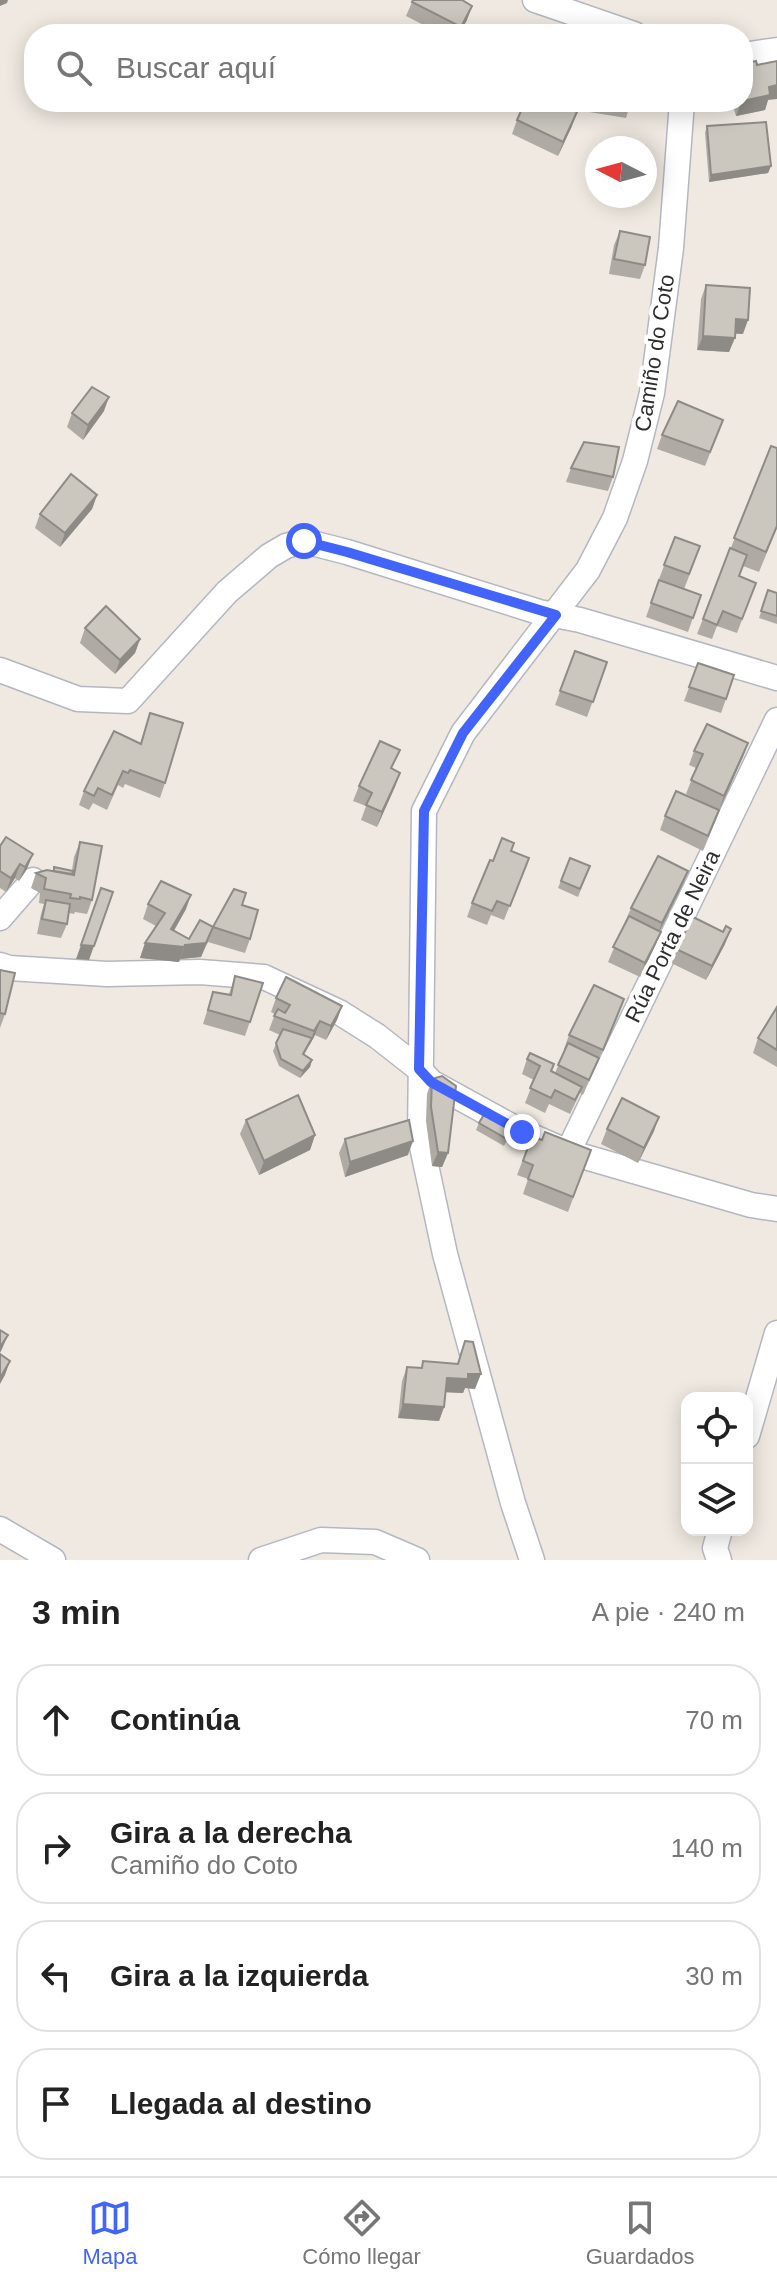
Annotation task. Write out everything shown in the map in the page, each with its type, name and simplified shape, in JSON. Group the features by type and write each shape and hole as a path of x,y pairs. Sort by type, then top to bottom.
{"street":[{"path":"535,0 605,24"},
{"path":"753,54 777,50"},
{"name":"Camiño do Coto","path":"532,1560 513,1503 445,1254 420,1137 424,811 463,733 588,570 615,518 635,461 652,393 671,248 681,112"},
{"path":"0,670 78,699 128,701 227,592 269,556 286,546 304,541 777,678"},
{"name":"Rúa Porta de Neira","path":"568,1152 777,720"},
{"path":"0,918 33,880"},
{"path":"0,965 107,974 200,972 264,977 339,1012 377,1036 431,1082 522,1132 568,1152 751,1205 777,1209"},
{"path":"753,1415 777,1333"},
{"path":"0,1529 53,1560"},
{"path":"718,1536 715,1548 719,1560"},
{"path":"261,1560 321,1540 375,1542 417,1560"}],"building":[{"path":"462,0 472,6 463,24 455,24 412,2"},
{"path":"756,61 757,65 777,61 777,85 769,87 770,95 753,99 753,62"},
{"path":"521,112 577,112 563,142 517,120"},
{"path":"766,122 771,166 711,175 707,126"},
{"path":"620,231 650,237 645,265 614,259"},
{"path":"706,285 750,288 748,320 736,319 735,338 703,336"},
{"path":"92,387 109,397 88,425 72,413"},
{"path":"678,401 723,420 710,452 662,435"},
{"path":"584,442 619,447 613,477 571,468"},
{"path":"771,446 777,448 777,526 766,552 734,538"},
{"path":"71,474 97,495 65,533 40,514"},
{"path":"675,537 700,546 689,574 664,565"},
{"path":"730,548 747,555 739,576 756,583 742,619 723,611 717,625 703,619"},
{"path":"659,580 701,595 693,618 651,603"},
{"path":"768,590 777,593 777,616 761,611"},
{"path":"106,606 140,639 120,660 85,628"},
{"path":"575,651 607,662 593,702 560,691"},
{"path":"698,663 734,675 726,699 689,687"},
{"path":"150,713 183,723 165,783 130,770 128,773 123,771 112,795 98,788 94,796 84,791 114,731 141,744"},
{"path":"707,724 748,743 724,796 691,780 703,754 694,751"},
{"path":"380,741 400,750 391,768 400,773 382,812 366,805 372,793 359,786"},
{"path":"676,791 719,810 708,836 665,816"},
{"path":"6,837 33,854 25,867 20,864 11,878 0,871 0,846"},
{"path":"502,838 514,843 511,851 529,858 510,906 497,901 492,911 472,903"},
{"path":"80,842 102,846 92,900 70,898 71,894 44,889 46,878 36,873 47,870 74,875"},
{"path":"658,856 688,871 662,923 631,908"},
{"path":"570,858 590,866 580,889 561,881"},
{"path":"54,867 73,871 72,874 54,871"},
{"path":"161,881 191,895 171,929 189,939 200,920 213,927 206,943 184,947 145,943 165,913 148,904"},
{"path":"101,888 113,892 94,946 81,945"},
{"path":"234,889 246,893 242,905 258,910 250,939 213,927"},
{"path":"46,900 70,904 67,924 42,919"},
{"path":"629,916 661,932 645,963 613,947"},
{"path":"693,917 723,932 726,926 731,929 712,966 676,949"},
{"path":"0,970 15,973 5,1014 0,1013"},
{"path":"235,976 263,983 250,1022 208,1010 213,992 231,995"},
{"path":"286,977 342,1006 331,1026 320,1021 314,1031 274,1016 278,1009 285,1013 290,1005 276,998"},
{"path":"594,985 624,999 603,1050 569,1035"},
{"path":"777,1007 777,1050 758,1038"},
{"path":"283,1029 312,1038 303,1054 312,1060 303,1071 281,1059 276,1043"},
{"path":"568,1043 599,1058 589,1080 558,1065"},
{"path":"530,1053 554,1064 551,1071 582,1087 575,1100 555,1090 551,1098 530,1088 540,1066 527,1059"},
{"path":"442,1076 456,1086 448,1153 438,1152 431,1107 432,1079"},
{"path":"298,1095 315,1135 264,1161 246,1120"},
{"path":"622,1098 659,1117 644,1148 607,1129"},
{"path":"486,1111 514,1126 507,1139 479,1123"},
{"path":"409,1120 413,1141 350,1162 345,1139"},
{"path":"545,1132 591,1150 573,1197 528,1179 533,1165 523,1161 532,1136 542,1140"},
{"path":"0,1330 8,1335 0,1347"},
{"path":"465,1341 473,1342 481,1374 468,1374 468,1379 447,1378 444,1407 403,1404 407,1367 422,1368 423,1361 458,1364"},
{"path":"0,1354 10,1361 0,1378"}],"route":[{"path":"304,541 556,615 463,733 424,811 419,1069 431,1082 522,1132"}]}
